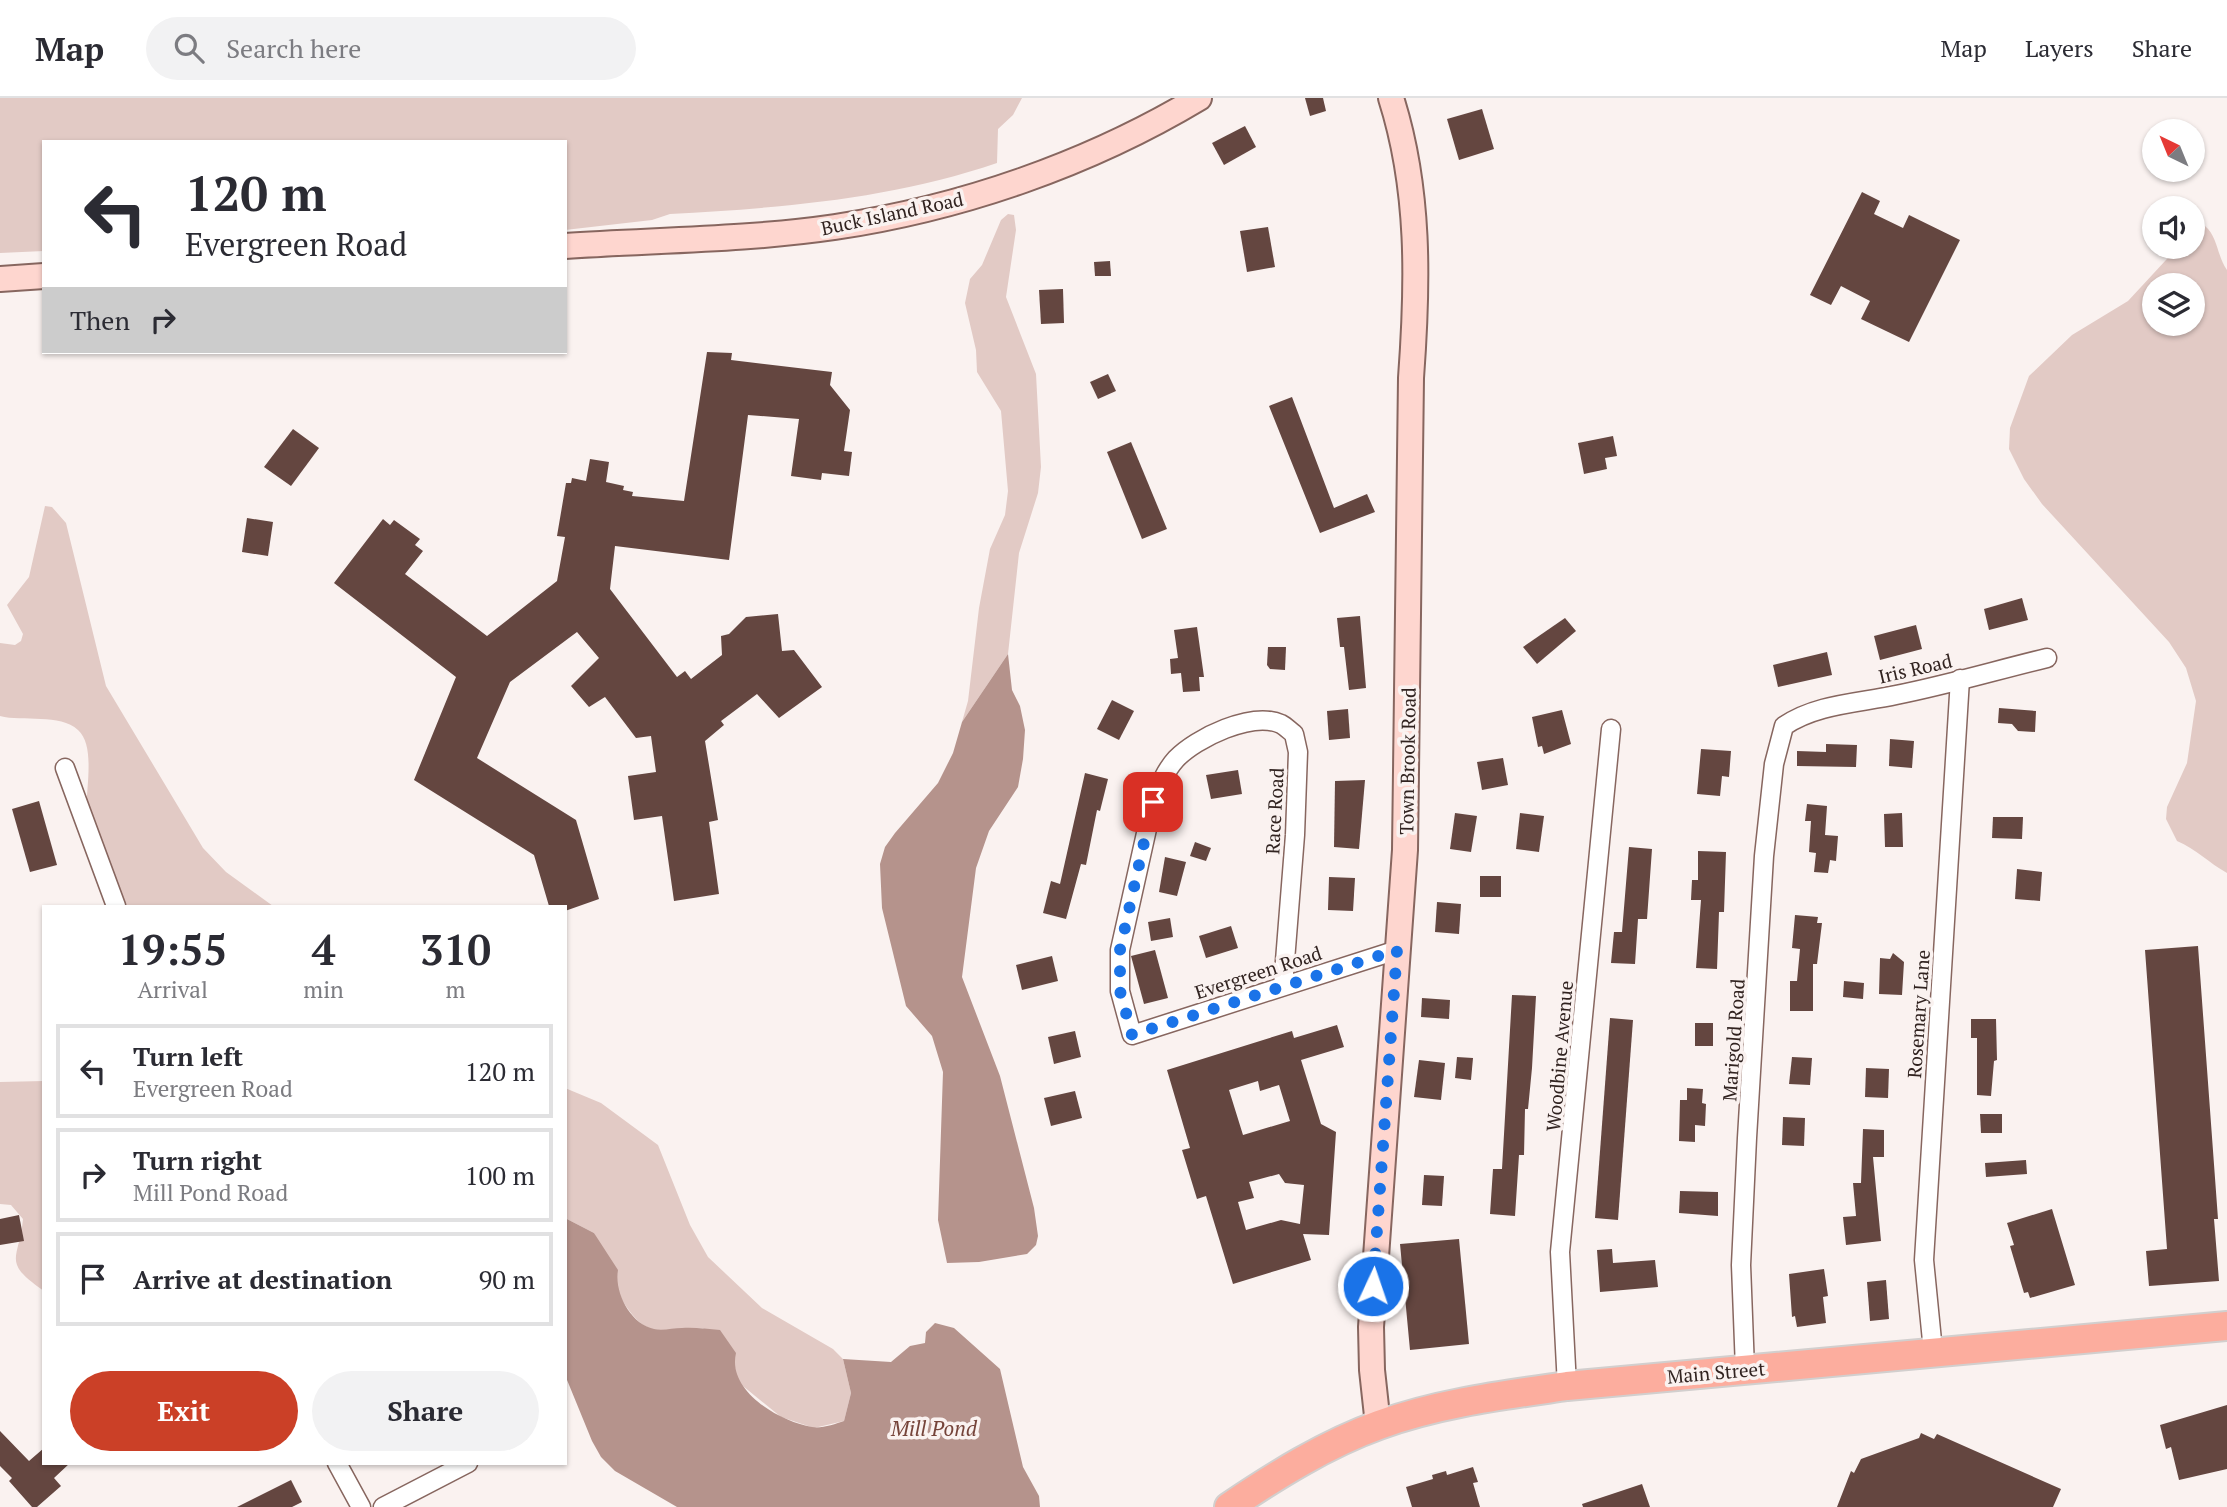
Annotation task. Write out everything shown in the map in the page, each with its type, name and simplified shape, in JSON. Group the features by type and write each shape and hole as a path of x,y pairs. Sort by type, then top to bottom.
{"main road":[{"name":"Buck Island Road","path":"567,246 786,233 921,211 1022,180 1060,165 1132,133 1199,98"},
{"name":"Town Brook Road","path":"1378,1425 1372,1370 1372,1313 1405,849 1410,377 1416,302 1412,201 1399,123 1391,98"},
{"path":"0,279 42,276"},
{"name":"Main Street","path":"1229,1507 1304,1461 1378,1425 1477,1400 1567,1386 2227,1326"}],"street":[{"name":"Iris Road","path":"1793,720 1818,710 2047,659"},
{"name":"Rosemary Lane","path":"1933,1351 1924,1261 1960,679"},
{"name":"Marigold Road","path":"1745,1370 1741,1265 1764,856 1778,738 1784,726 1793,720"},
{"name":"Race Road","path":"1132,1035 1120,991 1120,950 1153,802 1162,780 1175,760 1205,737 1260,722 1280,723 1294,734 1298,752 1295,835 1283,986"},
{"name":"Woodbine Avenue","path":"1567,1386 1560,1252 1611,729"},
{"path":"65,768 116,905"},
{"name":"Evergreen Road","path":"1132,1035 1397,950"},
{"path":"338,1465 361,1507"},
{"path":"383,1507 464,1465"}],"shaded area":[{"path":"0,98 1022,98 1013,115 998,129 997,163 957,175 836,200 670,214 652,220 567,230 567,140 42,140 42,251 0,253"},
{"path":"1008,214 1014,215 1016,230 1006,297 1036,374 1041,467 1038,493 1019,553 1008,654 962,722 968,701 979,608 990,549 1005,515 1008,491 1001,411 977,372 976,350 965,303 970,279 982,265 1001,220"},
{"path":"2205,226 2215,241 2227,270 2227,873 2177,841 2166,819 2167,807 2187,763 2196,701 2186,668 2169,642 2042,504 2024,479 2009,449 2010,428 2029,376 2072,335 2128,301 2142,286 2142,336 2205,336 2205,273 2154,273 2167,259 2205,259"},
{"path":"45,506 52,507 66,523 106,686 203,848 226,872 272,905 125,905 113,871 88,825 88,759 84,738 78,730 61,721 0,716 0,643 15,645 21,641 23,634 7,605 29,577"},
{"path":"42,1081 42,1289 17,1266 23,1219 11,1205 0,1204 0,1082"},
{"path":"567,1089 601,1103 658,1145 690,1225 708,1257 762,1308 833,1349 843,1359 851,1393 844,1421 814,1428 781,1417 738,1382 734,1363 703,1328 658,1330 635,1318 617,1290 594,1233 567,1219"}],"water":[{"path":"1008,654 1012,690 1020,706 1025,730 1023,759 1018,787 989,831 976,868 962,977 1000,1076 1034,1208 1038,1236 1036,1245 1027,1254 979,1262 947,1263 938,1220 943,1072 932,1036 906,1006 882,908 880,864 885,847 895,833 938,783 953,753 962,722"},
{"name":"Mill Pond","path":"567,1219 594,1233 618,1270 617,1279 625,1306 638,1321 657,1330 720,1330 736,1353 735,1367 747,1392 771,1411 799,1424 820,1427 844,1421 851,1393 843,1359 891,1362 910,1346 925,1343 926,1332 935,1323 954,1328 1000,1369 1023,1467 1039,1496 1040,1507 677,1507 615,1471 601,1457 567,1380"}],"building":[{"path":"1305,98 1323,98 1326,111 1310,116"},
{"path":"1482,109 1494,149 1459,160 1447,119"},
{"path":"1245,126 1256,147 1224,165 1212,143"},
{"path":"1862,192 1880,201 1874,214 1903,228 1909,215 1960,240 1909,342 1861,319 1870,301 1841,286 1831,305 1810,295"},
{"path":"1268,227 1275,267 1247,272 1240,231"},
{"path":"1110,261 1111,276 1095,276 1094,262"},
{"path":"1063,289 1064,323 1041,324 1039,290"},
{"path":"707,352 732,353 731,360 832,372 830,385 850,410 844,451 852,452 849,476 822,473 821,480 791,476 799,419 748,415 729,560 615,546 610,589 677,677 685,671 691,679 722,655 721,636 729,634 746,617 778,614 782,651 794,650 822,687 779,718 757,694 721,721 724,725 705,741 718,820 709,822 719,894 674,901 662,816 634,820 628,776 656,772 651,736 636,738 605,697 589,707 571,686 599,658 577,632 510,682 477,758 576,820 599,899 567,910 567,905 549,905 534,855 414,780 456,677 334,583 383,519 390,525 394,520 420,539 415,545 423,551 405,574 487,636 557,581 565,537 557,536 566,483 571,483 572,478 586,481 590,459 609,462 606,482 624,486 623,490 633,492 632,496 684,501"},
{"path":"1108,374 1116,391 1098,399 1090,382"},
{"path":"1292,397 1334,508 1367,494 1375,512 1320,533 1269,406"},
{"path":"293,429 319,448 291,486 264,467"},
{"path":"1613,436 1617,456 1605,458 1607,469 1584,474 1578,443"},
{"path":"1131,442 1167,529 1142,539 1107,452"},
{"path":"247,518 273,522 268,556 242,552"},
{"path":"2022,598 2028,620 1989,630 1984,609"},
{"path":"1360,616 1366,688 1349,690 1344,647 1340,647 1337,618"},
{"path":"1565,618 1576,631 1537,664 1523,647"},
{"path":"1916,625 1922,649 1880,660 1874,636"},
{"path":"1197,627 1204,677 1199,677 1200,691 1183,692 1181,673 1171,674 1170,659 1178,658 1174,630"},
{"path":"1268,647 1286,647 1285,670 1270,669 1267,665"},
{"path":"1827,652 1832,675 1778,687 1773,665"},
{"path":"1112,700 1134,711 1119,740 1097,729"},
{"path":"1999,708 2036,711 2035,732 2018,731 2012,724 1998,723"},
{"path":"1348,709 1350,738 1329,740 1327,711"},
{"path":"1562,710 1571,744 1544,754 1542,746 1538,747 1532,717"},
{"path":"1890,739 1914,741 1912,768 1889,766"},
{"path":"1826,744 1857,745 1856,767 1797,766 1797,751 1826,752"},
{"path":"1701,749 1731,751 1729,777 1722,776 1720,796 1697,794"},
{"path":"1503,758 1508,785 1482,790 1477,762"},
{"path":"1238,770 1242,794 1211,799 1206,775"},
{"path":"1085,773 1108,779 1100,811 1097,810 1086,865 1081,864 1066,919 1043,913 1051,881 1060,884"},
{"path":"1365,780 1359,849 1334,847 1335,781"},
{"path":"39,801 57,865 30,872 12,809"},
{"path":"1807,804 1827,806 1825,835 1838,836 1836,861 1830,860 1828,873 1814,872 1816,853 1809,852 1811,821 1805,821"},
{"path":"1455,813 1477,816 1471,852 1450,849"},
{"path":"1520,813 1544,816 1539,852 1516,849"},
{"path":"1902,813 1903,847 1885,847 1884,814"},
{"path":"1993,817 2023,817 2022,839 1992,838"},
{"path":"1195,842 1211,848 1206,861 1190,856"},
{"path":"1629,847 1652,849 1647,919 1638,919 1635,964 1611,963 1614,932 1622,932"},
{"path":"1698,851 1726,852 1724,912 1719,912 1717,969 1696,968 1701,900 1691,900 1692,880 1698,880"},
{"path":"1165,857 1186,862 1177,896 1159,892"},
{"path":"2017,869 2042,872 2040,901 2015,899"},
{"path":"1480,876 1501,876 1501,897 1480,897"},
{"path":"1329,877 1355,878 1353,911 1328,910"},
{"path":"1437,902 1461,904 1459,934 1435,932"},
{"path":"1795,915 1818,917 1817,923 1822,923 1817,964 1813,964 1813,1011 1790,1011 1790,981 1797,981 1800,949 1792,948"},
{"path":"1170,918 1173,937 1151,941 1148,922"},
{"path":"1231,926 1238,948 1206,958 1199,936"},
{"path":"2198,946 2218,1219 2214,1219 2219,1281 2149,1286 2146,1251 2167,1249 2145,950"},
{"path":"1155,950 1168,998 1144,1004 1131,956"},
{"path":"1893,953 1904,962 1902,995 1879,994 1880,958 1890,959"},
{"path":"1052,956 1058,981 1022,990 1016,965"},
{"path":"1844,981 1864,983 1863,999 1843,997"},
{"path":"1512,995 1536,996 1532,1068 1528,1109 1525,1109 1524,1155 1519,1155 1515,1216 1490,1214 1493,1169 1502,1169"},
{"path":"1422,998 1450,1000 1449,1019 1421,1017"},
{"path":"1610,1018 1633,1020 1618,1220 1595,1218"},
{"path":"1971,1019 1996,1019 1997,1060 1994,1061 1991,1096 1977,1095 1977,1038 1971,1038"},
{"path":"1695,1023 1713,1023 1713,1046 1695,1046"},
{"path":"1337,1025 1344,1047 1301,1060 1321,1124 1336,1132 1329,1235 1303,1234 1311,1260 1233,1284 1206,1196 1197,1199 1182,1150 1190,1148 1167,1070 1292,1031 1294,1038","holes":["1258,1081 1260,1091 1279,1085 1290,1121 1243,1135 1229,1090","1279,1174 1285,1183 1304,1185 1300,1224 1281,1220 1246,1230 1238,1202 1254,1198 1249,1182"]},
{"path":"1075,1031 1081,1057 1054,1064 1048,1037"},
{"path":"1457,1057 1473,1058 1471,1080 1455,1078"},
{"path":"1792,1057 1812,1058 1810,1085 1789,1084"},
{"path":"1419,1060 1445,1063 1441,1100 1414,1097"},
{"path":"1866,1068 1889,1069 1888,1098 1865,1097"},
{"path":"1687,1088 1703,1089 1702,1103 1706,1104 1705,1126 1695,1125 1695,1142 1679,1141 1680,1100 1687,1100"},
{"path":"1075,1091 1082,1118 1051,1126 1044,1098"},
{"path":"1980,1114 2002,1114 2002,1133 1981,1133"},
{"path":"1783,1117 1805,1118 1804,1146 1782,1145"},
{"path":"1863,1129 1884,1130 1884,1157 1873,1157 1881,1241 1846,1245 1843,1217 1856,1216 1853,1183 1861,1183"},
{"path":"2026,1160 2027,1174 1986,1177 1985,1163"},
{"path":"1424,1175 1444,1176 1442,1206 1422,1205"},
{"path":"1680,1191 1718,1192 1718,1216 1679,1213"},
{"path":"2052,1209 2075,1285 2030,1298 2028,1292 2024,1293 2010,1246 2014,1245 2007,1223"},
{"path":"19,1215 24,1241 0,1245 0,1219"},
{"path":"1459,1239 1469,1344 1410,1350 1400,1244"},
{"path":"1612,1249 1613,1263 1655,1260 1658,1287 1600,1292 1597,1250"},
{"path":"1824,1269 1828,1296 1823,1297 1826,1323 1797,1327 1795,1316 1792,1317 1789,1274"},
{"path":"1886,1280 1889,1319 1870,1321 1867,1282"},
{"path":"2227,1405 2227,1469 2179,1480 2171,1447 2166,1449 2160,1425"},
{"path":"0,1431 29,1461 42,1450 42,1465 68,1465 54,1478 61,1486 37,1507 32,1507 9,1481 12,1478 0,1466"},
{"path":"1921,1433 1934,1439 1937,1434 2061,1489 2053,1507 1837,1507 1851,1471 1854,1473 1861,1459 1919,1438"},
{"path":"1473,1467 1478,1482 1473,1483 1480,1507 1412,1507 1406,1487 1433,1479 1432,1475 1446,1471 1447,1475"},
{"path":"291,1480 302,1502 292,1507 237,1507"},
{"path":"1642,1484 1650,1507 1583,1507 1582,1504"}],"route":[{"path":"1153,802 1120,950 1120,991 1132,1035 1397,950 1373,1286"}]}
